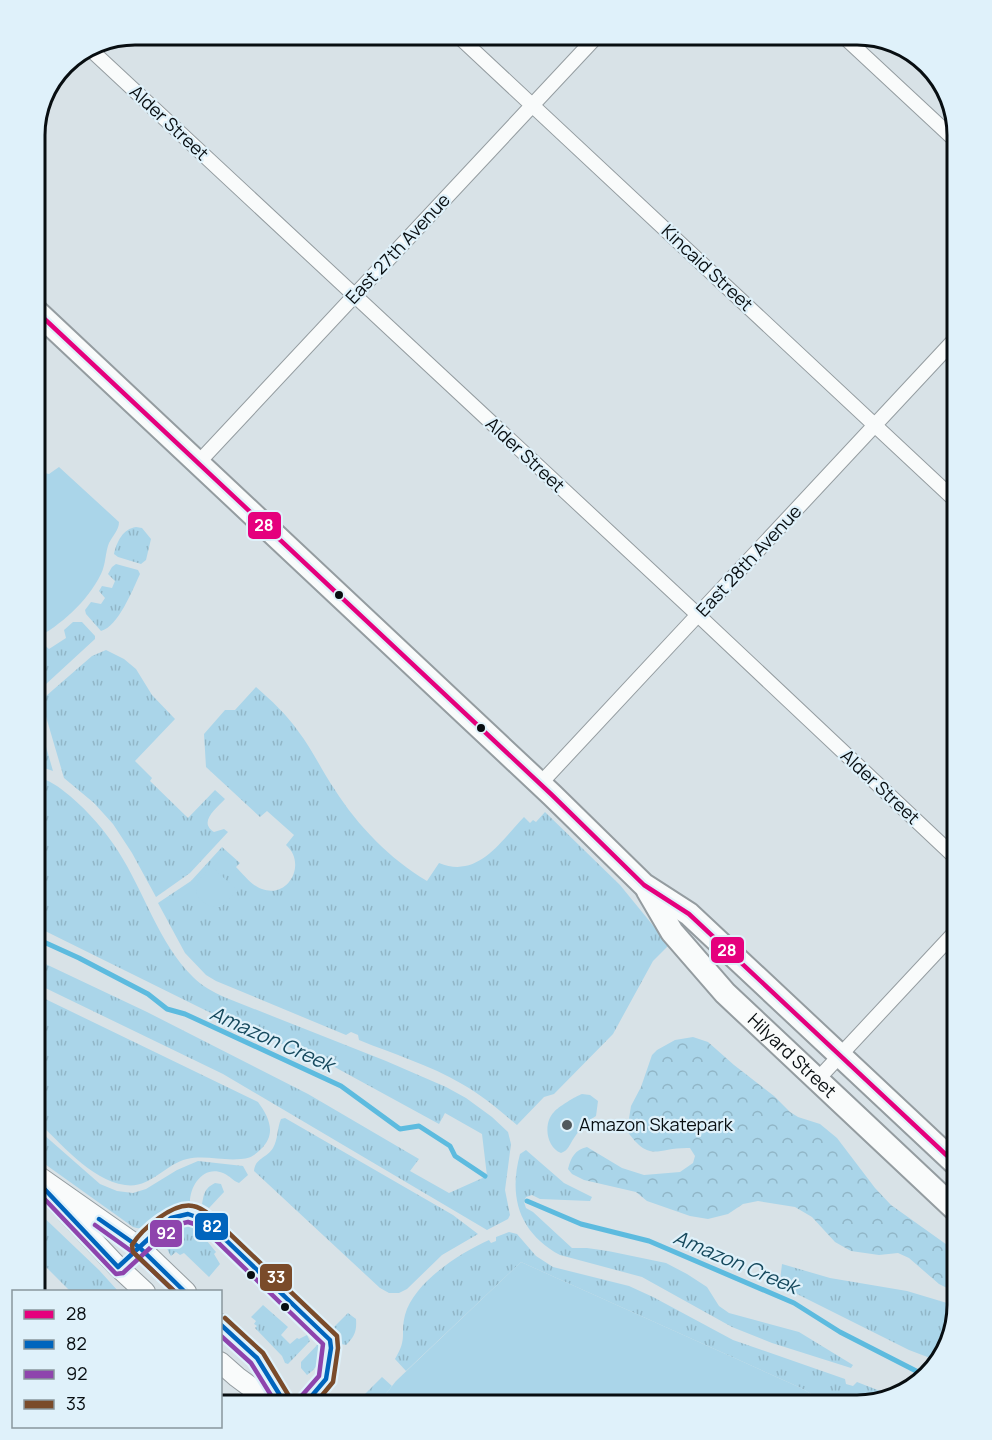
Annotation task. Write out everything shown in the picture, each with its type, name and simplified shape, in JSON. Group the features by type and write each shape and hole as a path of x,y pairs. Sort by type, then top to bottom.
{"main road":[{"name":"Hilyard Street","path":"45,319 540,784 644,885 689,914 947,1156"},
{"name":"Hilyard Street","path":"644,885 672,932 725,993 947,1202"},
{"path":"45,1183 139,1247 184,1290"},
{"path":"45,1188 118,1267 143,1290"},
{"path":"222,1326 257,1358 280,1395"},
{"path":"222,1364 261,1395"}],"street":[{"name":"Kincaid Street","path":"468,45 947,493"},
{"name":"East 27th Avenue","path":"198,464 589,45"},
{"path":"853,45 947,133"},
{"name":"Alder Street","path":"96,54 698,615 947,851"},
{"name":"East 28th Avenue","path":"540,784 947,349"},
{"path":"817,1080 947,941"}],"green space":[{"path":"59,467 119,522 119,525 109,543 104,566 95,584 64,620 45,633 45,473 49,474"},
{"path":"136,527 142,528 151,539 146,560 141,564 114,554 121,536"},
{"path":"116,564 138,570 140,574 119,615 113,623 101,631 85,610 91,602 101,604 105,598 99,591 102,586 112,588 115,581 108,574"},
{"path":"73,622 82,622 95,636 95,639 45,685 45,646 49,649 66,638 64,630"},
{"path":"106,650 124,659 136,669 152,695 175,719 135,761 152,778 150,781 188,818 215,790 225,799 213,811 208,824 214,832 224,829 228,832 190,873 156,897 113,824 94,803 64,778 45,713 46,696 92,656"},
{"path":"256,687 293,725 308,745 330,783 364,829 400,863 427,881 439,863 453,867 477,862 497,847 524,817 530,823 533,820 536,822 545,812 620,885 669,945 653,961 613,1034 554,1094 544,1097 517,1125 483,1098 450,1077 359,1040 358,1035 351,1032 346,1035 216,981 206,975 185,953 158,903 191,881 222,847 240,863 236,867 262,889 272,891 280,889 287,884 295,869 292,852 286,845 294,835 267,811 260,817 206,767 204,734 225,710 235,710"},
{"path":"45,743 53,771 45,768"},
{"path":"45,780 70,796 102,829 118,851 171,949 181,964 200,983 224,997 446,1087 466,1098 508,1132 511,1144 505,1190 510,1215 508,1219 487,1230 223,1074 45,988 45,964 147,1012 308,1094 419,1159 410,1171 449,1193 487,1176 482,1134 445,1113 439,1124 331,1065 221,1018 45,931"},
{"path":"212,867 238,891 221,907 206,904 197,893 198,882"},
{"path":"45,999 258,1102 270,1126 266,1143 252,1156 234,1159 187,1159 150,1180 134,1185 112,1182 76,1159 45,1129"},
{"path":"693,1037 708,1042 790,1112 820,1124 837,1138 891,1205 947,1245 947,1288 939,1284 909,1258 898,1253 879,1255 851,1251 835,1242 812,1217 795,1207 758,1201 743,1204 728,1214 708,1219 690,1216 647,1201 636,1192 584,1180 572,1174 568,1169 572,1158 579,1150 587,1147 622,1168 644,1175 680,1172 693,1163 695,1156 690,1148 649,1151 635,1141 627,1131 631,1106 641,1087 652,1055 675,1040"},
{"name":"Amazon Skatepark","path":"582,1094 590,1095 598,1101 596,1116 581,1129 567,1149 561,1153 552,1146 549,1140 548,1122 556,1110"},
{"path":"285,1118 453,1215 478,1234 442,1255 407,1289 399,1293 389,1293 380,1288 254,1171 257,1163 273,1148 281,1119"},
{"path":"45,1136 100,1184 117,1191 133,1193 146,1189 177,1170 198,1161 243,1166 248,1175 239,1183 216,1171 204,1174 192,1189 190,1202 168,1209 146,1227 133,1227 45,1164"},
{"path":"526,1150 564,1183 592,1197 590,1201 540,1199 532,1195 526,1197 524,1202 526,1208 572,1248 608,1251 666,1263 707,1287 719,1306 729,1313 799,1332 853,1365 851,1368 772,1343 732,1327 642,1277 560,1255 546,1246 527,1225 520,1213 517,1199 517,1170 520,1154"},
{"path":"215,1183 221,1184 224,1192 209,1208 202,1204 203,1197 207,1189"},
{"path":"45,1219 117,1290 69,1290 45,1266"},
{"path":"188,1224 208,1238 207,1241 216,1252 214,1254 220,1264 209,1277 184,1253 180,1255 176,1252 171,1256 168,1250 167,1240 172,1231"},
{"path":"509,1232 517,1234 536,1256 553,1267 629,1286 733,1340 845,1379 846,1384 853,1386 857,1382 881,1391 857,1395 813,1395 521,1262 406,1371 395,1359 403,1341 405,1315 418,1291 452,1261 489,1240 491,1243 496,1241 496,1237"},
{"path":"521,1262 813,1395 385,1395 396,1381"},
{"path":"782,1264 830,1278 907,1291 947,1303 944,1328 930,1358 909,1350 791,1291 780,1281"},
{"path":"263,1305 288,1327 281,1335 290,1344 297,1338 307,1335 310,1341 288,1364 255,1328 256,1321 251,1317"},
{"path":"348,1313 356,1319 356,1327 353,1337 346,1345 341,1344 332,1329"},
{"path":"319,1343 321,1357 314,1369 307,1375 301,1368 301,1362"},
{"path":"382,1377 392,1386 385,1395 364,1395"}],"waterway":[{"name":"Amazon Creek","path":"45,943 148,994 167,1009 185,1014 341,1086 400,1129 419,1126 450,1146 455,1156 485,1176"},
{"name":"Amazon Creek","path":"527,1201 581,1224 649,1241 794,1303 840,1332 918,1372"}],"transit line":[{"name":"28","path":"45,319 552,795 644,885 689,914 947,1156"},
{"name":"82","path":"45,1190 118,1267 171,1218 188,1214 205,1220 330,1340 331,1348 326,1379 312,1395"},
{"name":"92","path":"45,1199 116,1274 123,1273 175,1225 188,1222 201,1226 323,1344 319,1376 302,1395"},
{"name":"33","path":"173,1290 133,1252 132,1245 150,1225 168,1212 176,1208 193,1206 210,1215 337,1336 338,1348 333,1382 322,1395"},
{"name":"82","path":"99,1219 139,1247 183,1290"},
{"name":"92","path":"95,1225 134,1253 173,1290"},
{"name":"33","path":"225,1318 263,1353 288,1395"},
{"name":"82","path":"222,1326 257,1358 280,1395"},
{"name":"92","path":"222,1337 251,1363 271,1395"}],"place":[{"name":"Amazon Skatepark","path":"567,1125"}]}
